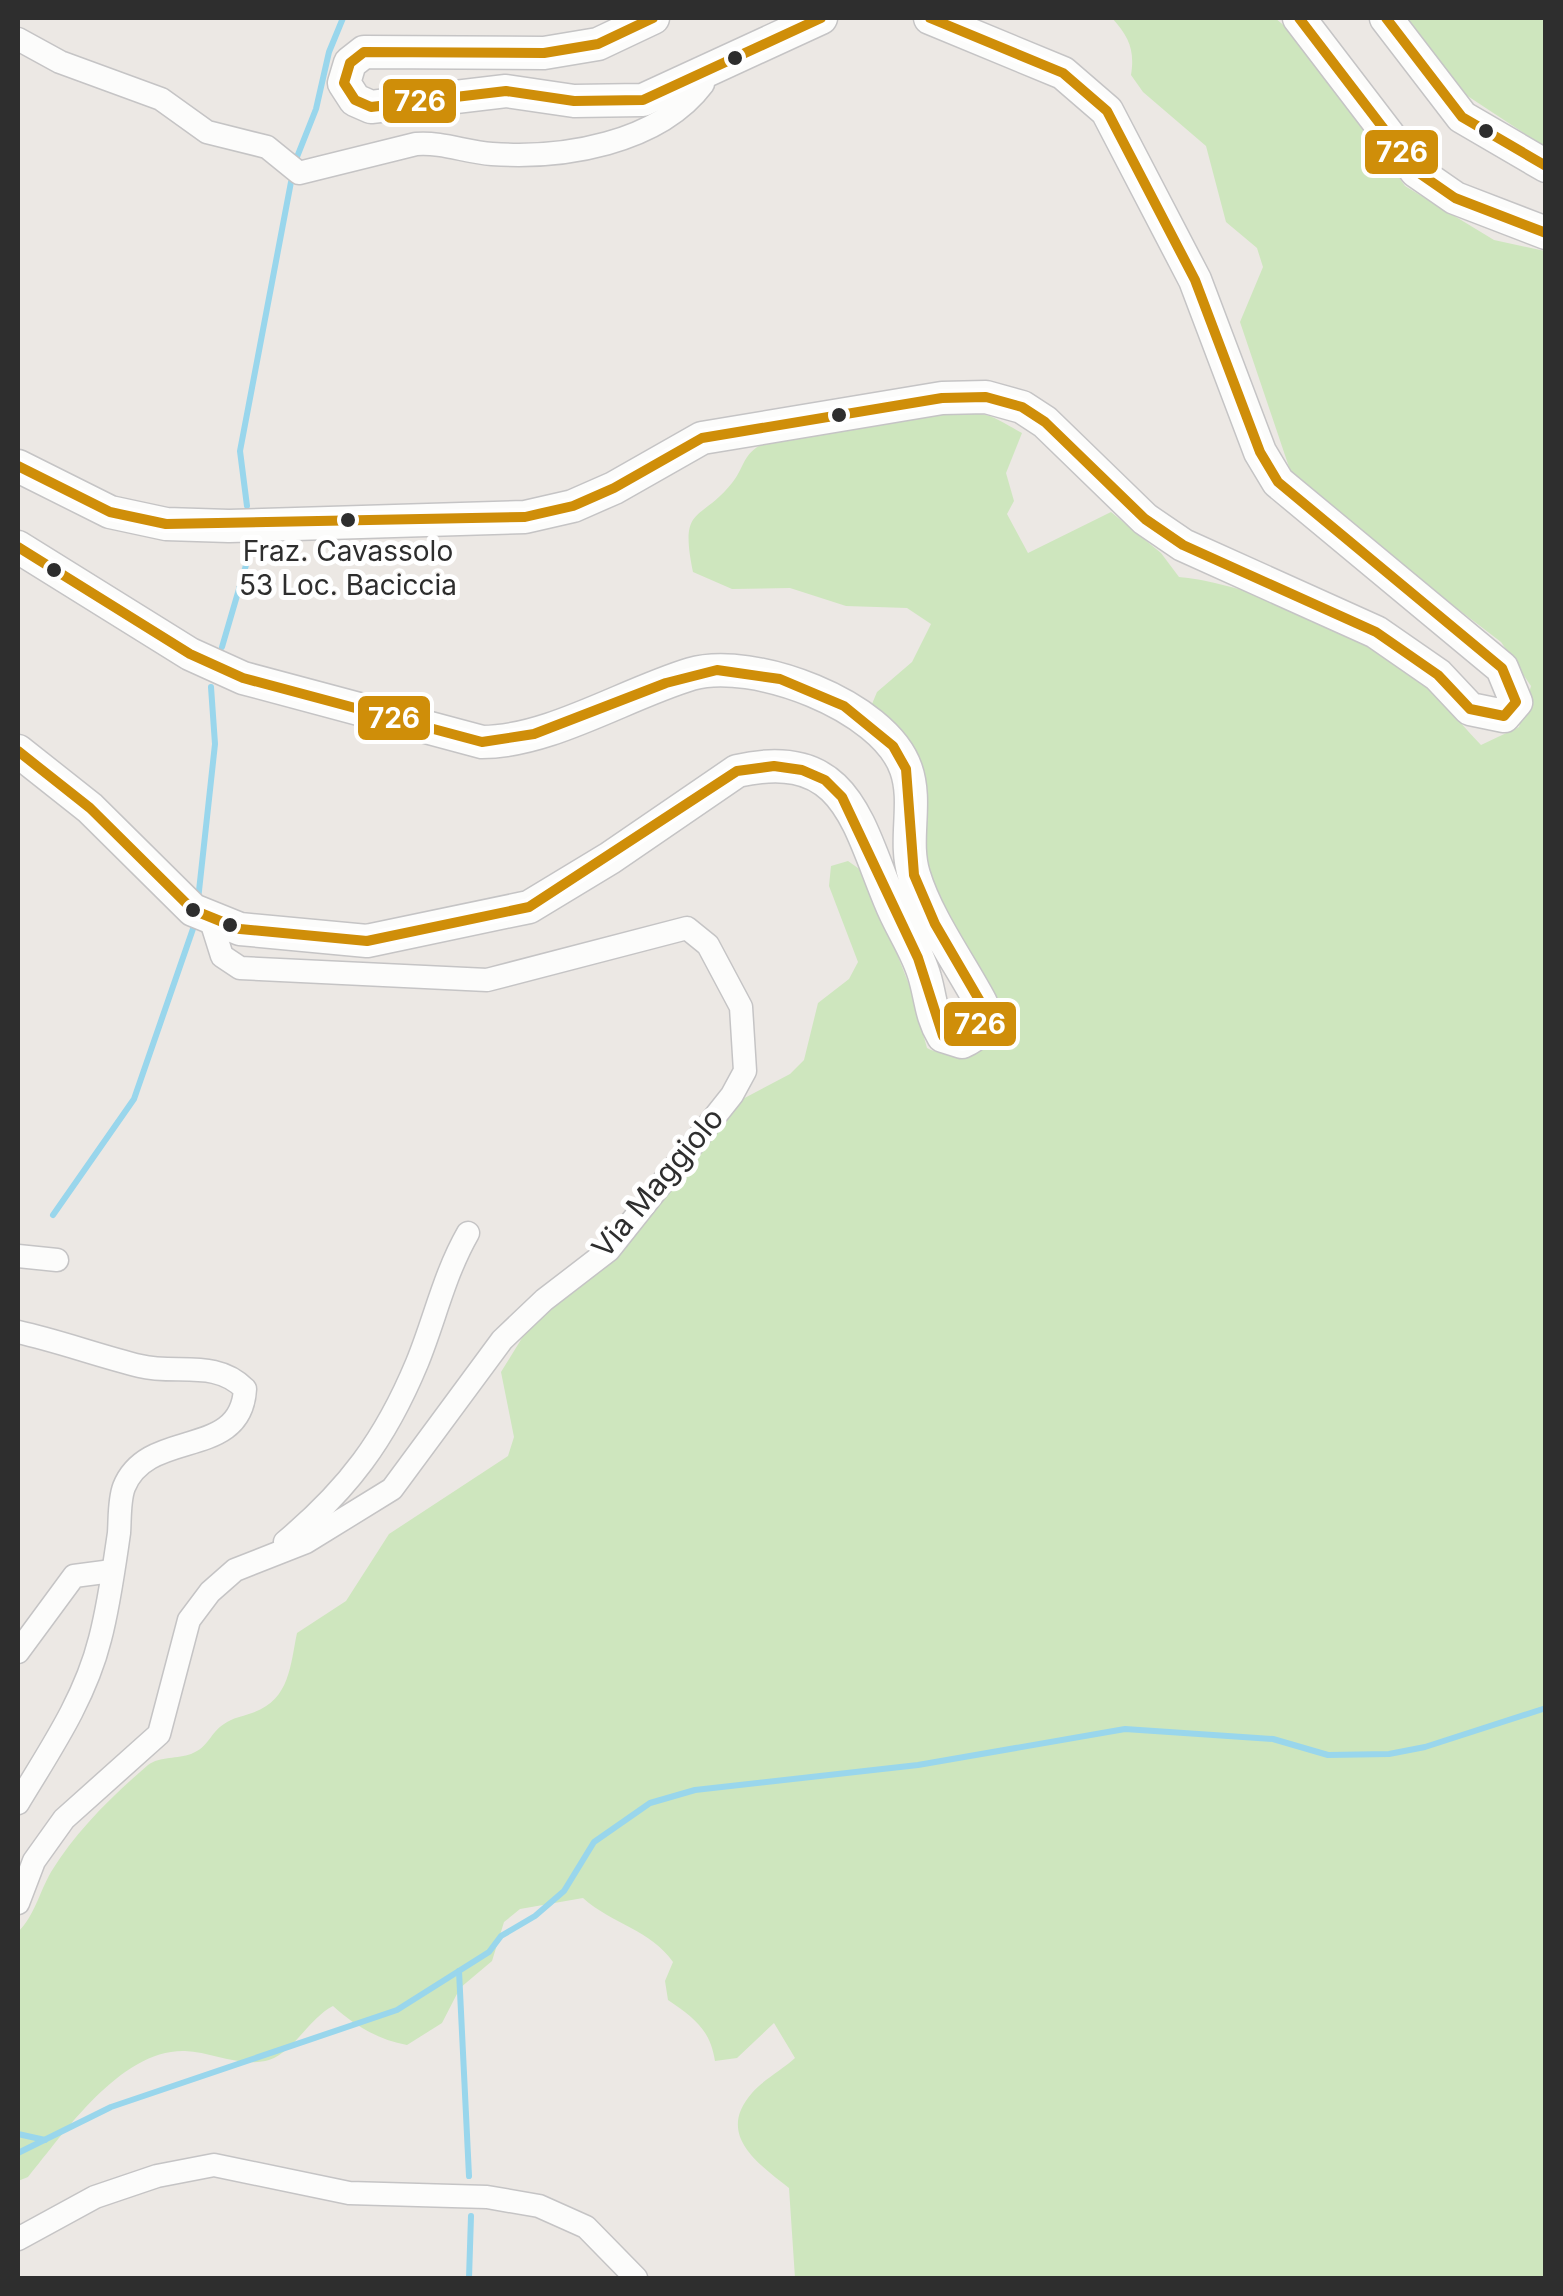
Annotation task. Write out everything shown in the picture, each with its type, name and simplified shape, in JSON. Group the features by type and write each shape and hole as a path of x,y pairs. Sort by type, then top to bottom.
{"main road":[{"path":"653,18 598,44 544,53 364,52 350,63 344,83 356,100 370,106 506,91 612,103 643,100 821,18"},
{"path":"18,466 110,512 166,524 230,526 525,517 573,506 614,488 702,438 942,398 986,397 1022,407 1045,422 1145,519 1183,545 1376,632 1438,675 1470,710 1494,717 1511,710 1516,702 1502,668 1278,482 1260,452 1196,280 1107,111 1063,73 930,18"},
{"path":"1299,18 1416,171 1455,198 1546,233"},
{"path":"1386,18 1462,117 1546,166"},
{"path":"18,547 190,654 243,678 482,742 518,738 710,670 770,680 844,702 892,743 907,770 908,843 914,878 981,1003 983,1021 974,1038 962,1042 943,1036 931,1013 915,952 849,804 829,780 801,770 755,767 738,771 529,907 368,941 256,931 205,917 90,808 18,751"}],"street":[{"path":"18,39 40,54 161,100 207,132 267,147 299,173 416,144 449,144 494,154 590,149 682,108 702,84 702,75"},
{"name":"Via Maggiolo","path":"18,1903 34,1862 64,1819 159,1734 188,1620 235,1570 306,1542 392,1489 502,1340 609,1250 636,1219 732,1095 744,1070 746,1049 741,1008 708,945 687,928 473,981 240,968 222,956 205,917"},
{"path":"270,1554 335,1500 376,1448 418,1363 450,1266 468,1233"},
{"path":"18,1256 57,1260"},
{"path":"18,1332 146,1368 216,1372 234,1378 246,1389 244,1407 230,1426 208,1440 161,1450 138,1465 124,1488 100,1640 76,1707 18,1803"},
{"path":"18,1652 74,1576 112,1571"},
{"path":"18,2239 95,2197 157,2176 214,2165 349,2193 486,2197 538,2206 586,2227 636,2278"}],"green space":[{"path":"1112,18 1275,18 1299,38 1405,186 1494,240 1545,251 1545,2278 795,2278 789,2188 745,2147 738,2122 752,2093 795,2058 774,2023 737,2058 715,2061 709,2040 699,2025 668,2000 665,1981 673,1962 654,1942 583,1898 520,1909 504,1922 492,1961 460,1988 442,2023 407,2045 368,2031 333,2006 286,2050 269,2060 238,2061 185,2051 161,2054 117,2078 96,2096 28,2177 18,2181 18,1932 33,1911 51,1872 95,1815 148,1765 197,1751 224,1724 274,1700 290,1669 297,1633 346,1601 389,1534 508,1456 514,1437 501,1372 522,1338 737,1102 790,1074 804,1060 818,1003 849,979 858,962 829,886 831,866 848,861 865,873 910,987 927,1048 949,1055 970,1053 988,1043 994,1034 997,1022 928,872 903,738 872,704 877,692 912,662 931,624 907,608 846,606 790,588 732,589 693,572 689,535 695,517 721,496 754,450 802,432 867,421 960,413 991,417 1022,433 1006,473 1014,501 1007,514 1028,553 1111,512 1161,553 1179,577 1283,603 1339,625 1382,648 1422,681 1481,745 1519,727 1531,686 1501,642 1332,513 1291,473 1240,322 1263,267 1257,248 1226,222 1206,146 1143,92 1131,75 1129,44"},
{"path":"1403,18 1545,18 1545,147 1460,91"}],"waterway":[{"path":"295,162 316,109 329,52 343,18"},
{"path":"247,506 240,451 291,182"},
{"path":"222,647 251,548"},
{"path":"198,900 215,744 211,687"},
{"path":"53,1215 134,1099 195,923"},
{"path":"18,2153 111,2107 397,2010 489,1952 501,1936 535,1916 564,1891 594,1842 650,1803 695,1790 918,1765 1125,1729 1273,1739 1328,1755 1389,1754 1425,1747 1546,1708"},
{"path":"459,1971 469,2176"},
{"path":"18,2134 45,2140"},
{"path":"469,2278 471,2216"}],"transit line":[{"name":"726","path":"653,18 598,44 544,53 364,52 350,63 344,83 355,100 371,107 506,91 574,101 643,100 821,18"},
{"name":"726","path":"18,466 110,512 166,524 525,517 573,506 614,488 702,438 942,398 986,397 1022,407 1045,422 1145,519 1183,545 1376,632 1438,675 1470,709 1504,716 1516,702 1502,668 1278,482 1260,452 1195,280 1107,111 1063,73 930,18"},
{"name":"726","path":"1299,18 1416,171 1455,198 1546,233"},
{"name":"726","path":"1386,18 1462,117 1546,166"},
{"name":"726","path":"18,547 190,654 243,678 482,742 534,734 666,683 717,670 780,679 844,706 893,746 906,769 914,875 935,924 981,1003 980,1027 962,1042 943,1036 918,958 842,797 825,780 802,770 774,766 737,771 529,907 367,941 240,929 193,910 90,808 18,751"}],"place":[{"name":"Fraz. Cavassolo 53 Loc. Baciccia","path":"348,520"}]}
